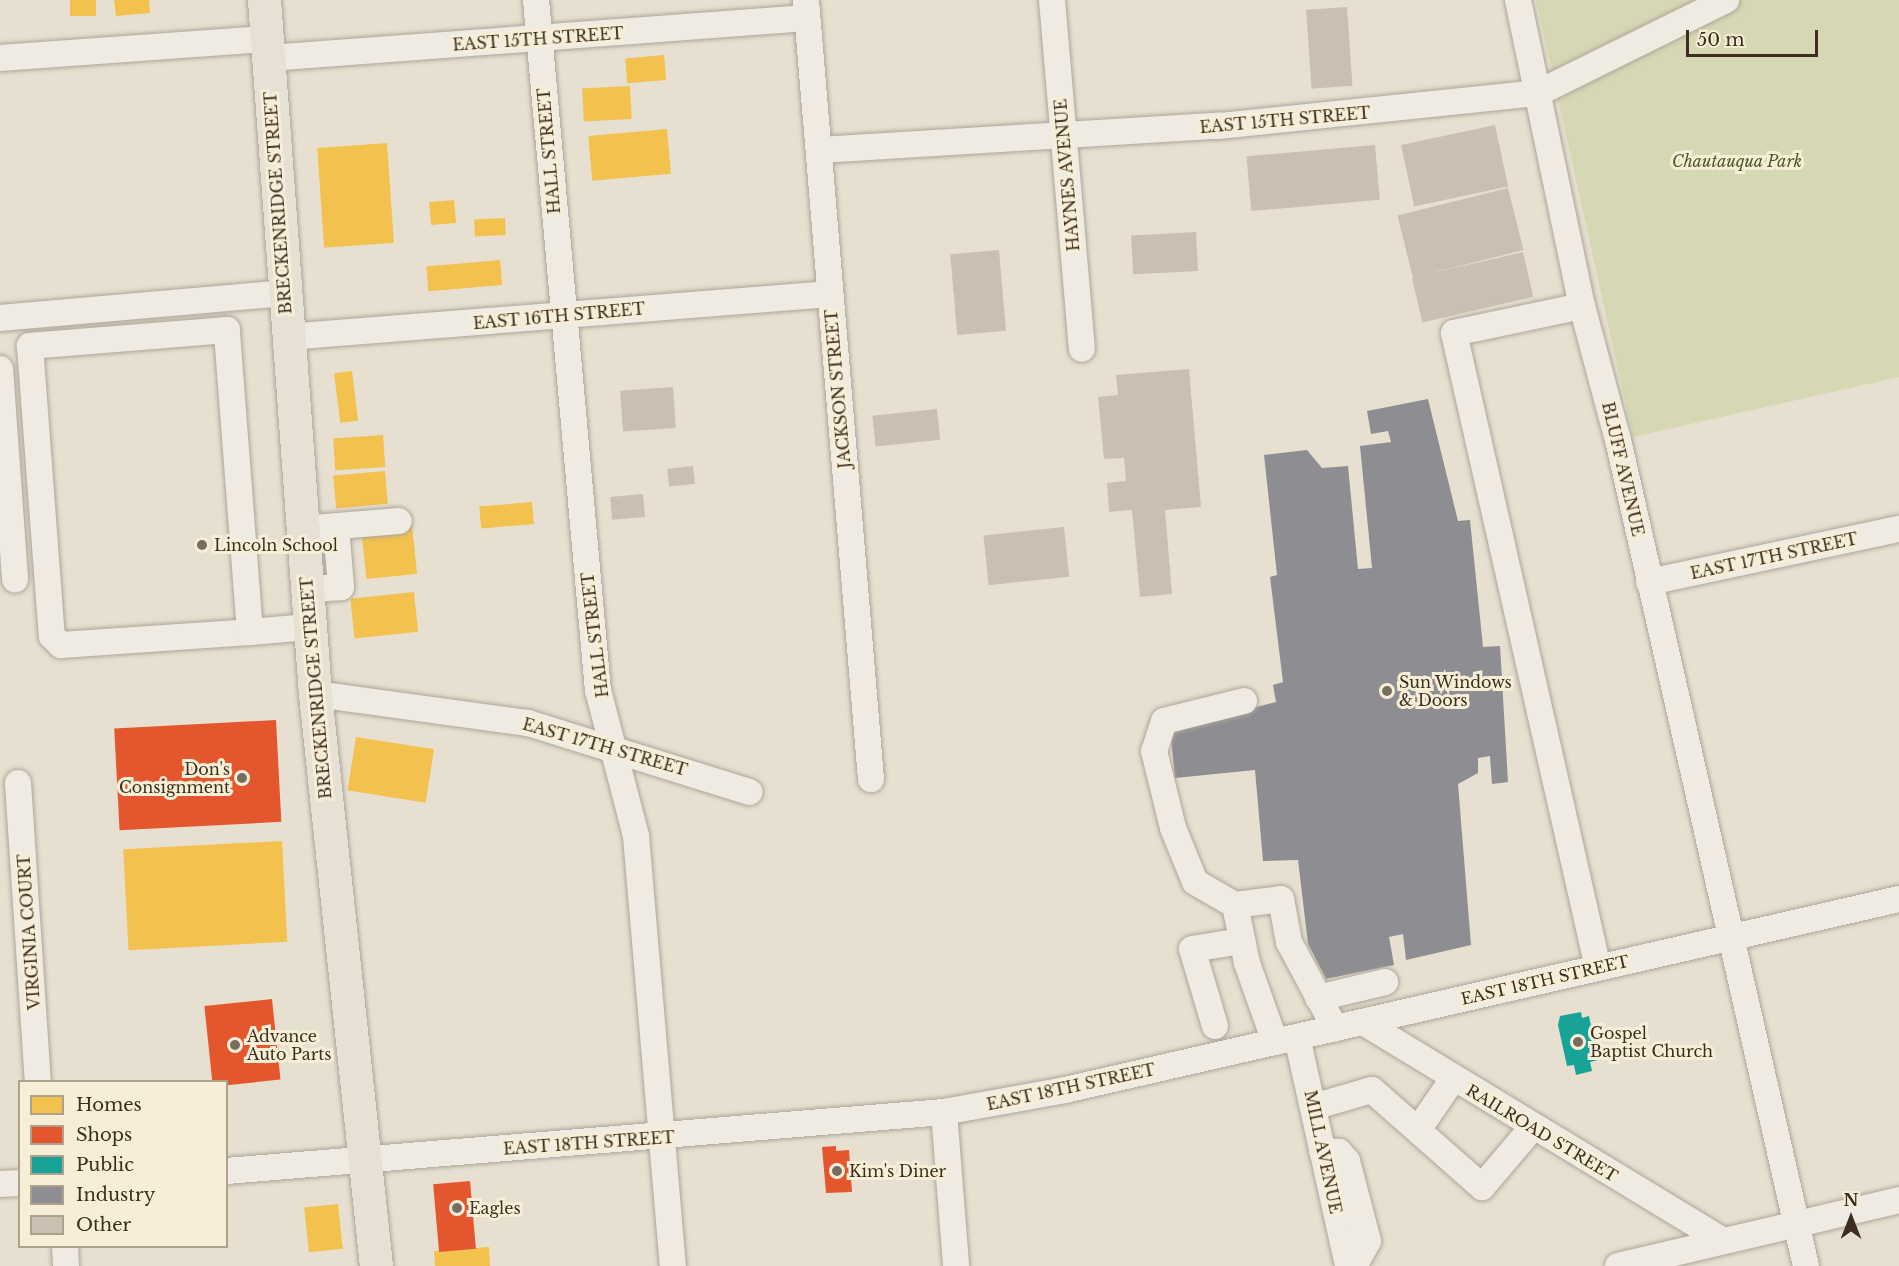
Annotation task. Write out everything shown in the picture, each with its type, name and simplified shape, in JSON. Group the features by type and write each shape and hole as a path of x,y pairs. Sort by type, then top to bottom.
{"main road":[{"name":"BRECKENRIDGE STREET","path":"264,0 309,627 376,1266"}],"street":[{"name":"HALL STREET","path":"536,0 598,690 617,748 636,836 664,1138 673,1266"},
{"name":"HAYNES AVENUE","path":"1052,0 1082,349"},
{"name":"BLUFF AVENUE","path":"1518,0 1582,306 1649,582 1796,1224"},
{"name":"EAST 15TH STREET","path":"821,150 1063,138 1538,93 1726,0"},
{"name":"EAST 15TH STREET","path":"0,58 539,39 807,9"},
{"name":"JACKSON STREET","path":"807,9 821,150 830,294 871,779"},
{"path":"0,318 284,294"},
{"name":"EAST 16TH STREET","path":"288,337 830,294"},
{"path":"1582,306 1454,333 1598,968"},
{"path":"250,632 227,330 30,346 52,636 61,645 250,632 309,627"},
{"path":"0,369 15,579"},
{"path":"10,504 43,501"},
{"path":"302,529 399,521"},
{"path":"307,589 341,587 336,526"},
{"name":"EAST 17TH STREET","path":"1649,582 1899,529"},
{"name":"EAST 17TH STREET","path":"315,694 528,723 617,748 750,792"},
{"path":"1244,702 1164,721 1154,751 1173,828 1195,882 1235,905 1281,898 1289,942 1335,1029"},
{"name":"VIRGINIA COURT","path":"18,783 38,1080"},
{"name":"EAST 18TH STREET","path":"228,1171 664,1138 944,1112 1286,1040 1899,899"},
{"name":"MILL AVENUE","path":"1235,905 1242,941 1286,1040 1312,1107 1348,1266"},
{"path":"1215,1026 1192,949 1242,941"},
{"path":"1318,998 1385,982"},
{"name":"RAILROAD STREET","path":"1363,1022 1532,1128 1724,1241"},
{"path":"1420,1127 1453,1078"},
{"path":"1312,1107 1372,1090 1420,1127 1482,1187 1532,1128"},
{"path":"944,1112 956,1266"},
{"path":"1322,1151 1338,1152 1347,1161 1368,1241 1354,1266"},
{"path":"0,1184 18,1183"},
{"path":"1618,1266 1671,1261 1724,1241 1899,1200"},
{"path":"1796,1224 1806,1266"},
{"path":"65,1248 66,1266"}],"green space":[{"name":"Chautauqua Park","path":"1536,0 1899,0 1899,377 1633,437"}],"building: Homes":[{"path":"70,0 96,0 96,16 70,16"},
{"path":"114,0 149,0 150,13 116,16"},
{"path":"664,55 666,80 627,83 625,58"},
{"path":"630,86 632,119 584,121 582,89"},
{"path":"667,129 671,174 592,181 588,136"},
{"path":"387,143 394,243 324,248 317,148"},
{"path":"454,200 456,223 431,225 429,202"},
{"path":"505,218 506,235 475,237 474,220"},
{"path":"500,260 502,285 428,291 426,266"},
{"path":"352,371 358,421 340,423 334,373"},
{"path":"383,435 385,467 335,470 333,438"},
{"path":"385,471 388,504 336,508 333,476"},
{"path":"532,502 534,524 481,529 479,507"},
{"path":"412,525 417,574 366,579 361,530"},
{"path":"414,592 418,632 355,638 350,599"},
{"path":"356,737 434,749 426,803 348,790"},
{"path":"282,841 287,942 129,950 123,849"},
{"path":"338,1204 343,1249 309,1252 304,1208"},
{"path":"489,1247 490,1266 435,1266 434,1251"}],"building: Shops":[{"path":"276,720 281,822 120,830 114,728"},
{"path":"272,999 280,1080 228,1085 228,1080 212,1080 204,1006"},
{"name":"Kim's Diner","path":"836,1146 836,1151 849,1150 852,1192 826,1193 822,1147"},
{"path":"470,1181 476,1249 439,1252 433,1184"}],"building: Public":[{"name":"Gospel Baptist Church","path":"1581,1012 1582,1018 1589,1016 1598,1060 1590,1062 1592,1071 1576,1075 1574,1065 1567,1066 1558,1025 1560,1016"}],"building: Industry":[{"name":"Sun Windows & Doors","path":"1428,399 1458,521 1470,520 1483,647 1500,646 1508,782 1492,784 1490,756 1478,758 1478,773 1458,784 1471,945 1406,960 1403,934 1389,937 1394,965 1326,979 1308,944 1298,860 1263,861 1255,770 1175,778 1170,729 1276,702 1273,685 1283,682 1270,577 1277,575 1264,455 1307,450 1322,468 1348,466 1358,569 1372,568 1360,446 1391,442 1388,431 1371,434 1367,411"}],"building: Other":[{"path":"1347,7 1353,86 1312,89 1306,10"},
{"path":"1495,125 1508,187 1414,207 1401,145"},
{"path":"1375,145 1380,200 1251,211 1246,156"},
{"path":"1508,188 1523,250 1413,278 1397,216"},
{"path":"1196,232 1198,271 1133,274 1131,235"},
{"path":"999,250 1006,331 957,335 950,254"},
{"path":"1523,252 1533,297 1422,322 1412,278"},
{"path":"1189,369 1201,507 1165,510 1172,594 1140,597 1132,510 1109,512 1107,483 1126,481 1124,458 1104,459 1098,397 1118,395 1116,375"},
{"path":"673,387 676,428 623,432 620,391"},
{"path":"937,409 940,440 876,447 872,416"},
{"path":"693,466 695,484 669,487 667,469"},
{"path":"643,494 645,517 612,520 610,497"},
{"path":"1064,527 1069,577 989,585 983,535"}],"place":[{"name":"Lincoln School","path":"202,545"},
{"name":"Sun Windows & Doors","path":"1387,691"},
{"name":"Don's Consignment","path":"242,778"},
{"name":"Gospel Baptist Church","path":"1578,1042"},
{"name":"Advance Auto Parts","path":"235,1045"},
{"name":"Kim's Diner","path":"837,1171"},
{"name":"Eagles","path":"457,1208"}]}
